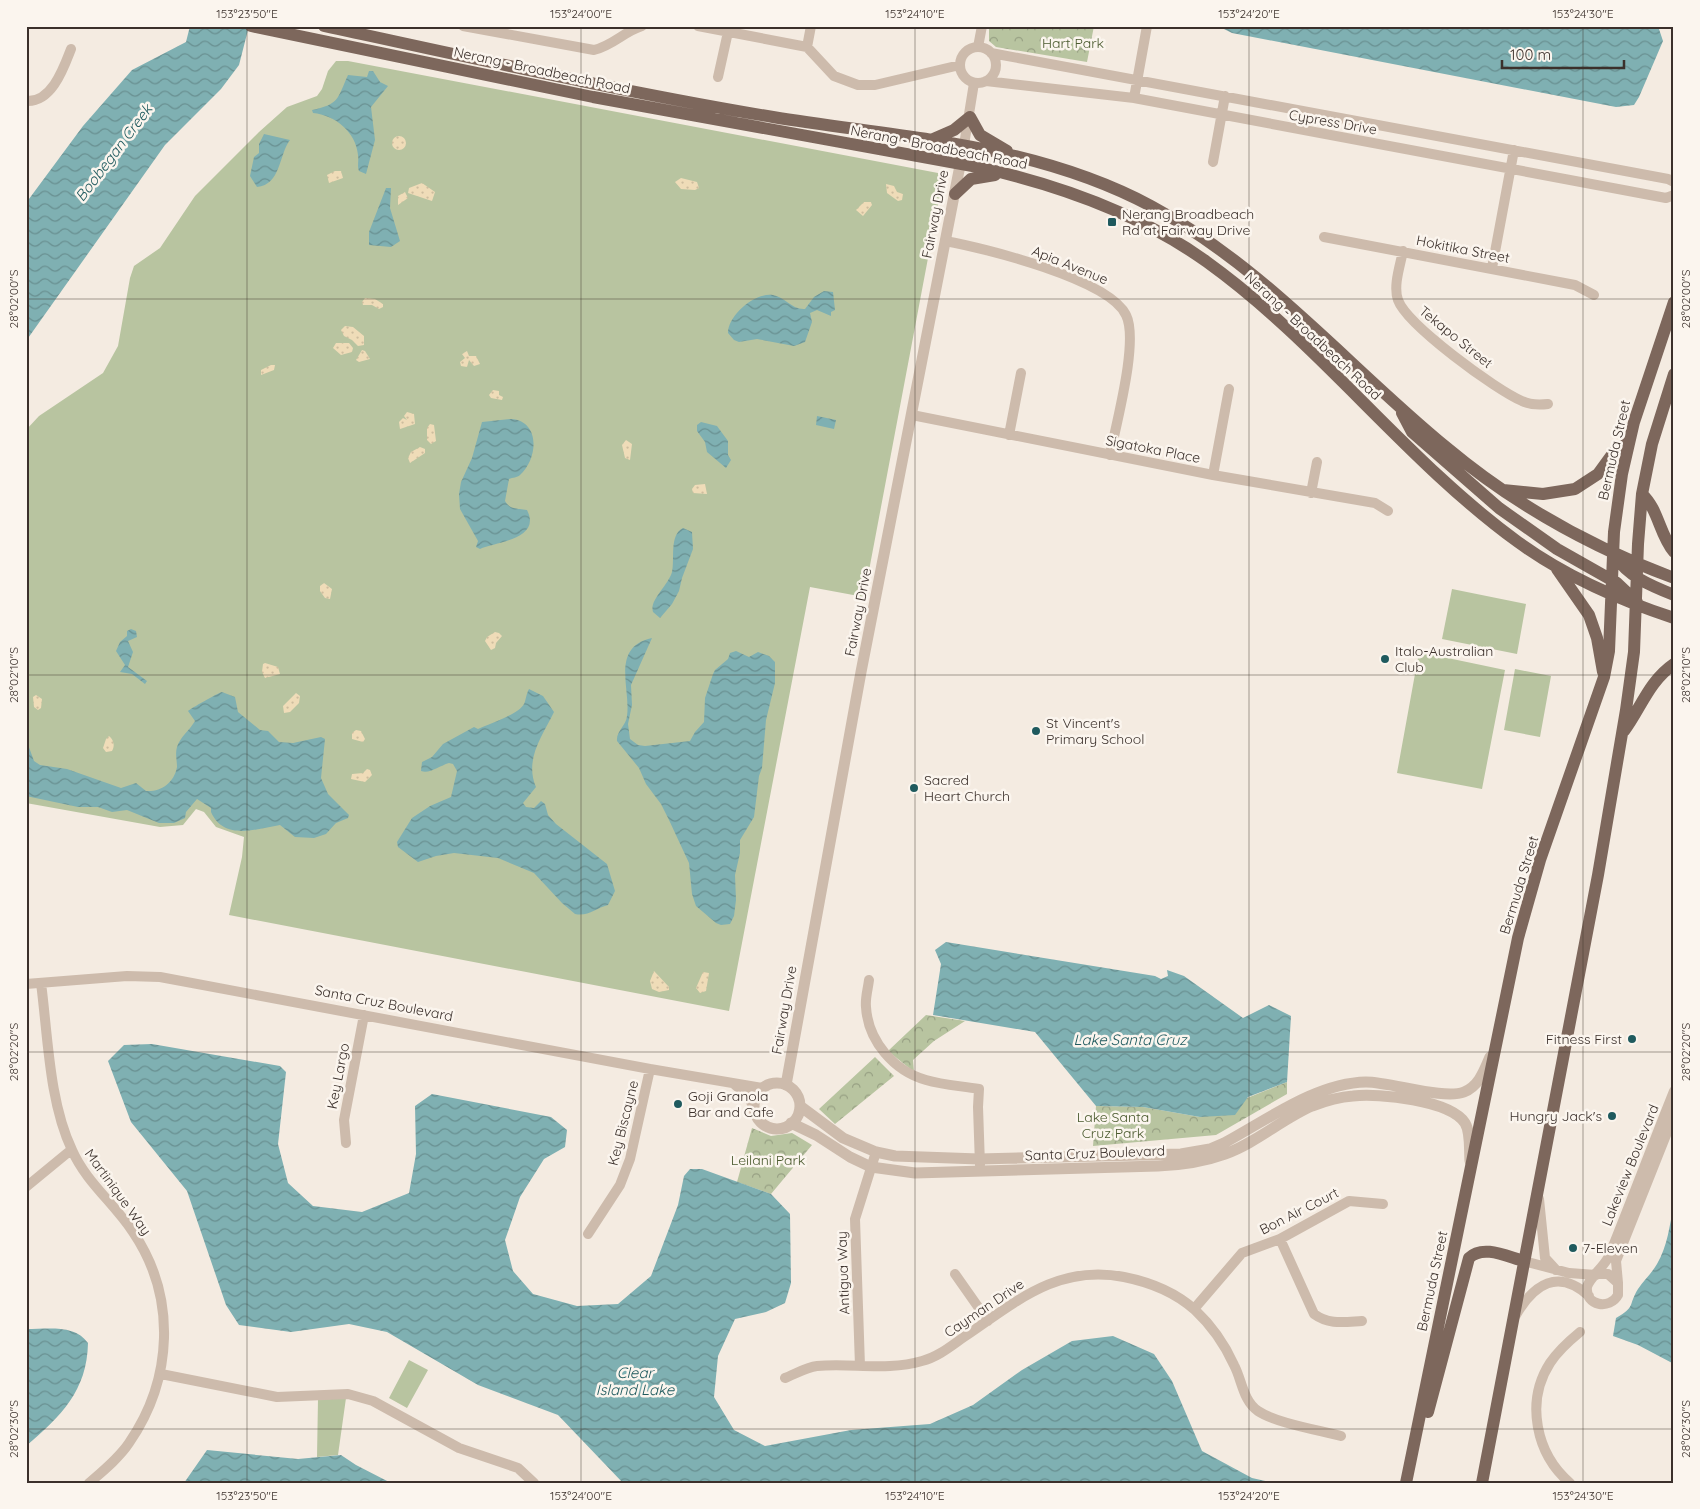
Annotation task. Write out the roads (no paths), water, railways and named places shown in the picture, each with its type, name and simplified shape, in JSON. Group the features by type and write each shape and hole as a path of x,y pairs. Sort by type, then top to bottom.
{"main road":[{"name":"Nerang - Broadbeach Road","path":"252,26 602,99 1012,174 1062,189 1103,205 1147,226 1206,261 1248,293 1472,506 1520,543 1554,565 1612,595 1674,618"},
{"name":"Nerang - Broadbeach Road","path":"324,26 529,70 724,108 931,140 1012,155 1066,170 1112,188 1193,230 1260,280 1445,447 1502,490 1570,532 1638,564 1674,578"},
{"path":"931,140 954,130 970,117 980,135 1012,155"},
{"path":"955,194 976,176 1012,174"},
{"name":"Bermuda Street","path":"1406,1480 1516,945 1535,878 1604,677 1609,643 1618,496 1629,442 1674,302"},
{"path":"1482,1483 1598,875 1622,733 1632,671 1642,494 1654,436 1674,374"},
{"path":"1399,406 1412,432 1499,508 1557,549 1612,580 1637,604"},
{"path":"1502,490 1543,494 1575,489 1598,474 1614,452 1629,442"},
{"path":"1642,494 1652,504 1661,531 1674,552"},
{"path":"1614,553 1624,568 1637,579 1674,595"},
{"path":"1554,565 1589,615 1597,638 1604,677"},
{"path":"1622,733 1636,714 1653,683 1674,664"},
{"path":"1406,1480 1436,1384 1468,1261 1474,1253 1483,1251 1524,1261"}],"street":[{"path":"462,26 594,50 609,47 632,29 642,26"},
{"path":"698,26 807,47 834,76 858,85 876,85 960,66"},
{"path":"807,47 811,26"},
{"path":"978,47 982,26"},
{"path":"1134,98 1147,26"},
{"path":"718,77 728,32"},
{"path":"978,47 991,53 996,62 996,68 993,75 986,81 974,82 964,76 960,66 966,52 978,47"},
{"path":"26,101 44,96 59,78 71,49"},
{"name":"Cypress Drive","path":"991,53 1668,179 1674,182"},
{"name":"Cypress Drive","path":"986,81 1134,98 1666,198 1674,195"},
{"path":"964,146 974,82"},
{"path":"1213,162 1225,96"},
{"name":"Fairway Drive","path":"786,1085 861,672 964,146"},
{"path":"1492,268 1514,150"},
{"name":"Hokitika Street","path":"1324,237 1575,285 1594,296"},
{"name":"Apia Avenue","path":"945,241 982,248 1050,270 1107,294 1126,315 1131,339 1110,454"},
{"name":"Tekapo Street","path":"1403,251 1396,291 1400,306 1408,315 1461,361 1503,391 1524,402 1548,404"},
{"path":"1009,435 1021,373"},
{"path":"1213,475 1229,389"},
{"name":"Sigatoka Place","path":"912,415 1213,475 1374,503 1388,511"},
{"path":"1311,493 1317,462"},
{"name":"Santa Cruz Boulevard","path":"26,984 127,976 160,977 650,1070 762,1088"},
{"path":"869,980 866,1007 870,1029 883,1052 900,1070 926,1080 979,1089 980,1171"},
{"name":"Martinique Way","path":"41,983 55,1092 71,1150 85,1174 133,1232 149,1262 160,1291 164,1324 161,1374 150,1407 129,1443 89,1483"},
{"name":"Key Largo","path":"346,1143 344,1120 364,1015"},
{"name":"Santa Cruz Boulevard","path":"800,1106 844,1138 876,1152 917,1158 979,1159 1161,1155 1197,1152 1224,1143 1322,1091 1350,1084 1375,1082 1448,1094 1464,1092 1480,1080 1493,1050"},
{"name":"Key Biscayne","path":"588,1234 620,1185 630,1159 650,1070"},
{"path":"734,1085 746,1094 754,1107 758,1119 768,1127 781,1128 791,1124 800,1106 796,1093 786,1085 774,1083 762,1088 756,1096 754,1107"},
{"path":"1350,1084 1352,1096"},
{"path":"1406,1086 1422,1094 1454,1100 1453,1106 1444,1108"},
{"name":"Lakeview Boulevard","path":"1619,1287 1616,1265 1674,1091"},
{"name":"Santa Cruz Boulevard","path":"791,1124 816,1135 850,1158 871,1167 915,1174 1158,1166 1196,1163 1228,1153 1314,1106 1352,1096 1395,1098 1444,1108 1457,1114 1467,1126 1471,1168"},
{"name":"Lakeview Boulevard","path":"1597,1275 1607,1260 1674,1115"},
{"path":"26,1187 71,1150"},
{"name":"Antigua Way","path":"860,1366 855,1219 876,1152"},
{"path":"1538,1188 1544,1256 1548,1264 1556,1270"},
{"name":"Bon Air Court","path":"1194,1309 1242,1253 1280,1239 1349,1201 1383,1204"},
{"path":"1618,1233 1623,1244"},
{"path":"1280,1239 1314,1314 1324,1321 1334,1323 1362,1321"},
{"path":"1513,1320 1529,1295 1546,1283 1555,1281 1570,1284 1589,1296 1597,1304 1607,1305 1617,1298 1619,1287 1617,1281 1610,1275 1556,1270 1524,1261"},
{"path":"955,1274 988,1321"},
{"name":"Cayman Drive","path":"785,1378 815,1366 907,1365 924,1361 940,1354 1021,1296 1046,1284 1080,1274 1110,1274 1149,1282 1194,1309 1222,1342 1235,1366 1248,1402 1257,1411 1341,1436"},
{"path":"1589,1296 1588,1284 1597,1275"},
{"path":"1570,1483 1558,1471 1543,1447 1538,1430 1537,1399 1544,1375 1550,1364 1580,1332"},
{"path":"161,1374 276,1398 323,1393 348,1394 373,1401 459,1448 518,1468 534,1483"}],"water":[{"name":"Boobegan Creek","path":"190,26 249,26 239,65 221,89 165,145 26,341 26,203 83,126 132,70 186,42"},
{"path":"1223,26 1658,26 1663,41 1634,105 1616,107 1232,33 1224,29"},
{"path":"369,71 373,71 380,82 388,86 371,107 375,140 366,174 359,171 356,147 349,132 336,121 321,114 313,113 312,110 333,103 339,95 348,75 367,77"},
{"path":"264,134 290,140 271,181 257,187 250,176 254,157 259,153 259,144"},
{"path":"386,188 391,188 390,208 400,241 391,247 369,245 369,232"},
{"path":"824,291 833,292 835,310 831,312 831,316 817,310 810,313 812,322 805,342 794,346 757,339 739,342 734,340 728,333 732,319 737,312 758,297 766,295 777,296 796,308 805,309 814,297"},
{"path":"817,416 836,420 834,429 816,425"},
{"path":"511,419 521,421 528,426 534,442 533,451 526,468 519,476 509,479 505,501 512,507 527,510 530,520 528,527 523,533 515,538 480,549 476,547 478,541 460,509 459,494 461,482 472,458 482,422"},
{"path":"701,422 717,426 728,441 728,455 731,460 726,468 707,452 705,442 697,431 697,425"},
{"path":"683,528 692,532 693,549 679,591 672,604 660,618 653,612 654,603 672,572 674,542 679,531"},
{"path":"131,629 136,631 137,637 128,641 133,652 128,667 147,681 145,684 132,674 120,672 125,665 116,651 120,642 127,636 127,631"},
{"path":"652,638 631,685 632,705 628,724 630,739 638,745 645,746 690,741 704,722 705,698 713,674 728,659 730,653 736,651 749,657 758,652 769,656 775,662 775,683 766,720 762,768 759,776 754,817 740,840 740,853 735,875 736,900 734,916 730,924 721,925 716,923 696,906 692,894 689,863 669,820 661,804 646,784 639,768 617,741 618,734 627,716 625,670 627,660 631,650 639,643"},
{"path":"529,689 543,696 554,712 536,748 532,767 536,787 523,803 526,807 534,808 541,801 545,804 548,815 556,824 607,864 615,891 608,905 580,915 575,914 562,903 534,873 498,858 454,853 418,862 398,847 397,842 412,818 430,806 451,797 457,771 453,764 449,763 424,772 421,771 422,762 432,757 443,744 474,727 478,729 521,708"},
{"path":"222,692 235,697 238,712 260,730 268,731 279,742 293,743 321,737 325,739 321,778 328,794 349,815 348,818 336,823 326,834 314,838 295,837 280,825 241,831 224,827 217,821 211,812 211,808 197,799 186,812 185,818 174,823 159,823 127,810 112,812 98,807 78,807 26,796 26,739 34,761 40,765 67,769 121,788 136,783 146,791 162,788 170,782 175,773 178,743 195,721 188,711"},
{"name":"Lake Santa Cruz","path":"946,942 1155,976 1161,979 1168,976 1167,970 1184,976 1243,1018 1269,1005 1291,1016 1287,1082 1248,1097 1235,1115 1200,1117 1143,1107 1096,1106 1035,1032 933,1015 941,964 935,950"},
{"name":"Clear Island Lake","path":"152,1044 280,1066 286,1072 278,1144 288,1183 313,1206 362,1212 409,1193 416,1154 415,1106 432,1094 551,1117 567,1130 565,1147 544,1159 520,1197 505,1240 513,1271 533,1294 577,1306 618,1304 651,1276 678,1205 684,1176 690,1169 702,1169 771,1194 790,1214 791,1283 785,1303 766,1312 735,1319 718,1356 714,1397 734,1430 765,1446 851,1430 930,1424 973,1405 1022,1370 1072,1341 1113,1336 1154,1354 1172,1381 1202,1451 1252,1478 1274,1483 623,1483 558,1415 478,1385 387,1332 349,1324 291,1332 239,1325 226,1305 187,1191 131,1122 108,1061 124,1045"},
{"path":"1674,1205 1674,1364 1638,1345 1613,1336 1616,1318 1629,1308 1638,1289 1661,1257 1668,1236"},
{"path":"52,1328 68,1330 83,1337 88,1343 83,1375 70,1401 61,1413 26,1446 26,1329"},
{"path":"207,1450 298,1459 341,1455 391,1483 184,1483"}],"place":[{"name":"Nerang Broadbeach Rd at Fairway Drive","path":"1112,222"},
{"name":"Italo-Australian Club","path":"1385,659"},
{"name":"St Vincent's Primary School","path":"1036,731"},
{"name":"Sacred Heart Church","path":"914,788"},
{"name":"Fitness First","path":"1632,1039"},
{"name":"Goji Granola Bar and Cafe","path":"678,1104"},
{"name":"Hungry Jack's","path":"1612,1116"},
{"name":"7-Eleven","path":"1573,1248"}],"park label":[{"name":"Hart Park","path":"1073,43"},
{"name":"Lake Santa Cruz Park","path":"1113,1126"},
{"name":"Leilani Park","path":"768,1160"}]}
